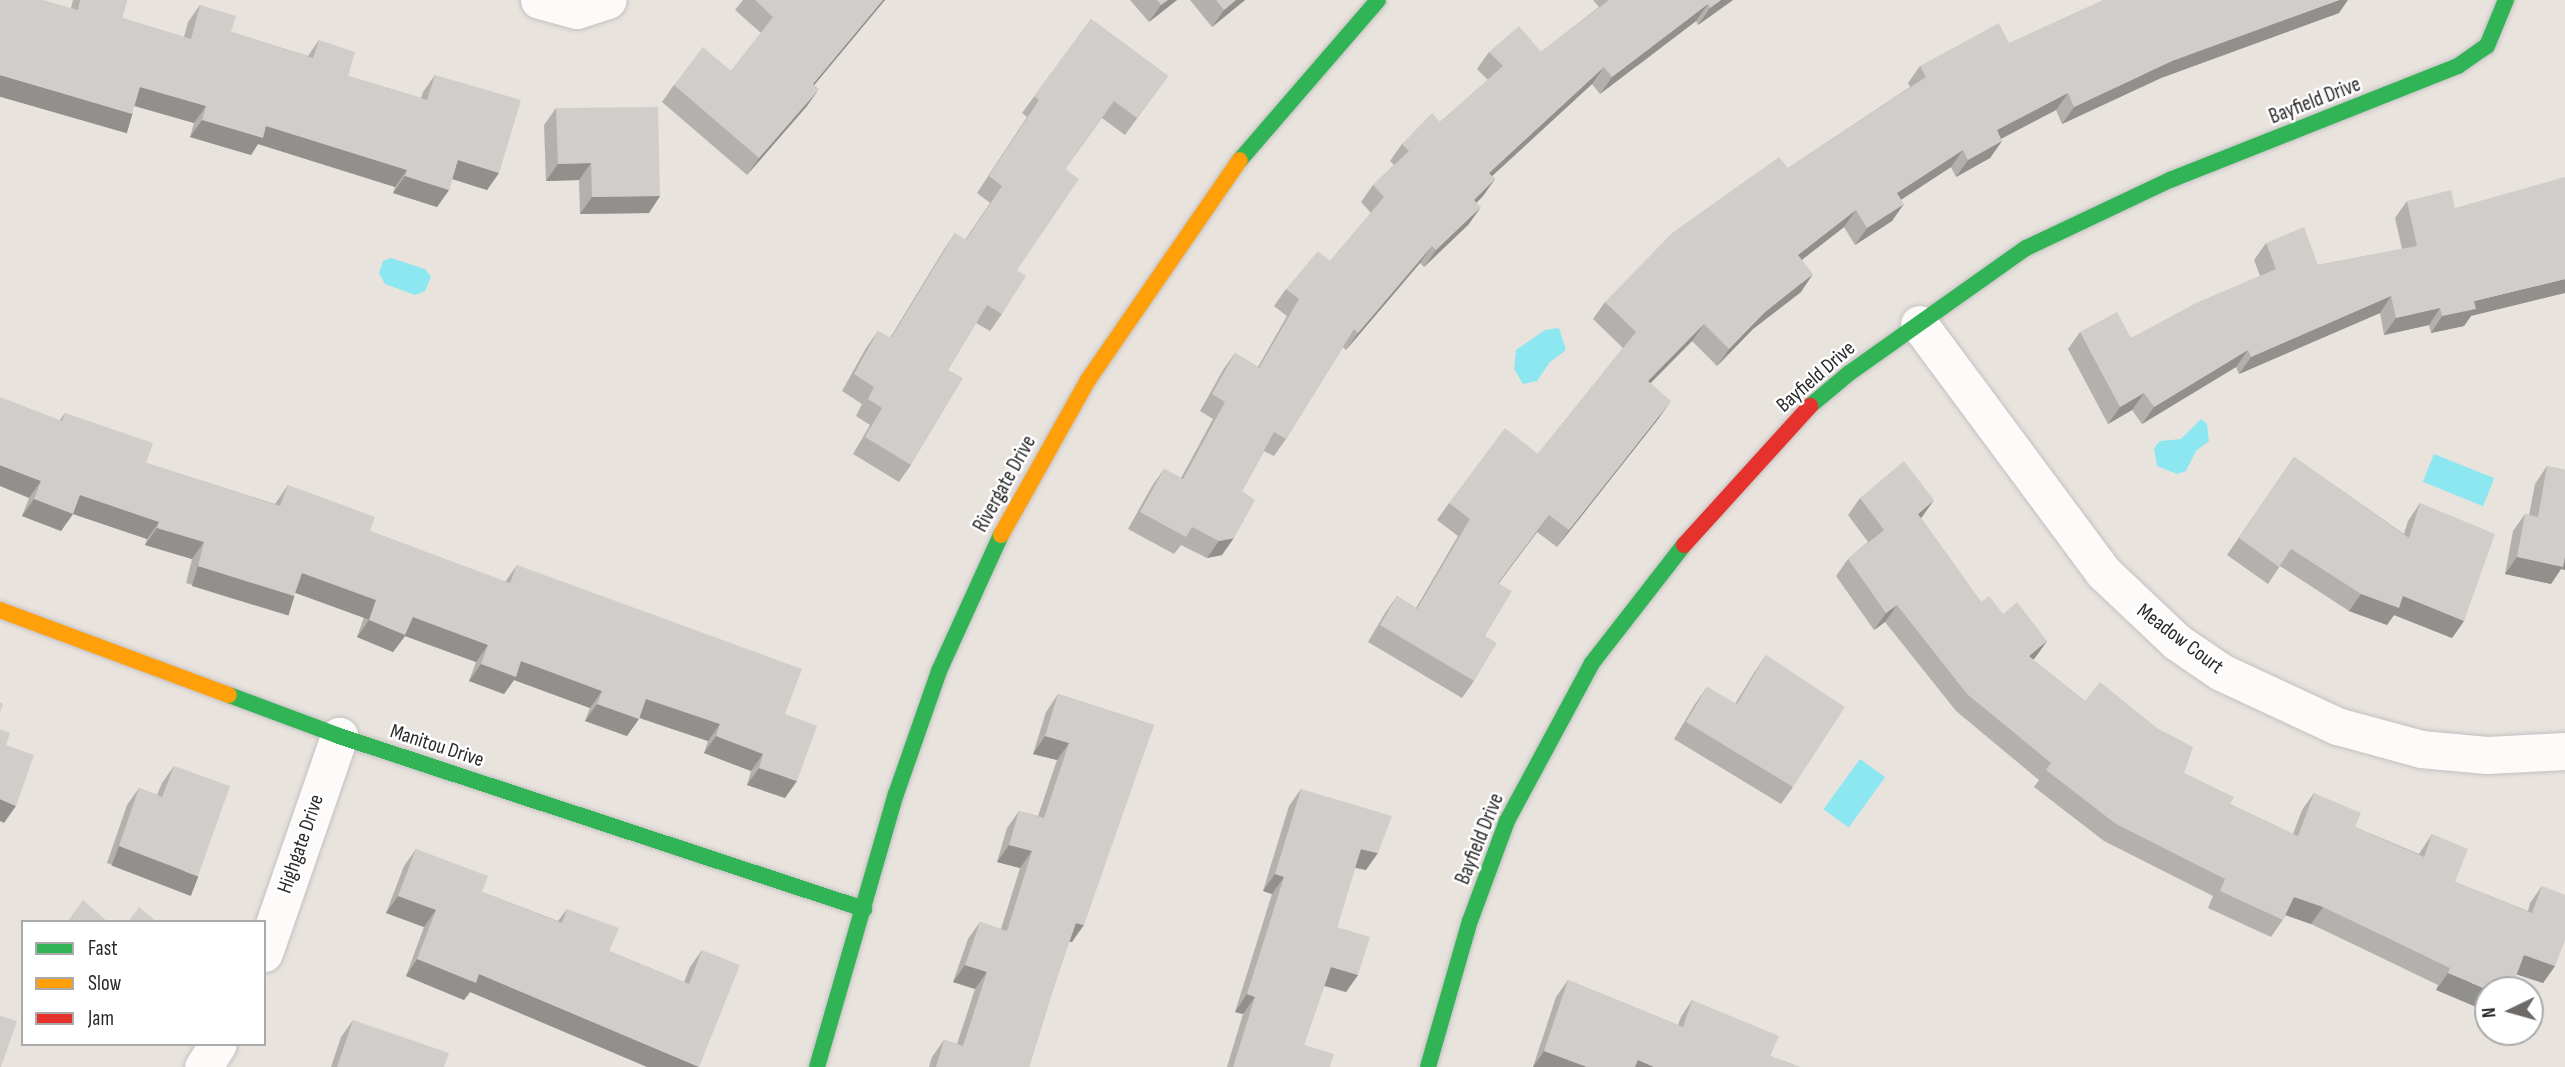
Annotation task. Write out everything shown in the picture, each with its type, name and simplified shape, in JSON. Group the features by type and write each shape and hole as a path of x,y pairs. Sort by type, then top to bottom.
{"street":[{"path":"539,0 578,10 607,0"},
{"name":"Rivergate Drive","path":"817,1067 896,794 939,671 993,548 1067,416 1161,268 1236,164 1378,0"},
{"name":"Bayfield Drive","path":"1429,1067 1470,921 1507,821 1592,663 1693,533 1757,460 1848,374 2026,248 2102,208 2458,66 2487,46 2506,0"},
{"name":"Meadow Court","path":"1919,324 2103,572 2177,642 2221,672 2337,726 2421,749 2487,755 2565,751"},
{"name":"Manitou Drive","path":"0,610 339,736 864,909"},
{"name":"Highgate Drive","path":"266,947 339,736"},
{"path":"203,1067 217,1046"}],"water":[{"path":"391,258 425,269 431,277 425,291 415,295 385,284 379,273 383,261"},
{"path":"1559,328 1566,350 1550,362 1537,381 1523,384 1514,369 1516,350 1545,330"},
{"path":"2201,419 2207,424 2209,441 2196,451 2186,471 2177,474 2157,466 2154,448 2160,441 2181,439"},
{"path":"2434,454 2494,478 2483,506 2423,482"},
{"path":"1860,759 1885,777 1849,827 1824,809"}],"building":[{"path":"0,0 43,0 78,10 80,0 127,0 122,18 191,39 200,5 236,16 231,32 313,58 319,40 355,52 348,76 427,100 435,75 521,100 499,173 458,160 449,190 405,176 407,170 266,126 263,138 202,120 206,106 140,87 132,114 0,75"},
{"path":"755,0 883,0 813,84 819,89 759,158 674,85 703,47 731,71 773,17"},
{"path":"1216,0 1236,0 1224,10"},
{"path":"1609,0 1721,0 1710,8 1708,4 1612,77 1604,67 1489,173 1495,179 1474,200 1481,207 1436,250 1432,246 1358,333 1354,329 1286,439 1274,432 1242,491 1255,500 1234,538 1219,541 1192,527 1186,537 1140,512 1164,469 1183,479 1225,402 1212,394 1235,353 1259,368 1299,299 1286,289 1318,251 1330,261 1384,197 1373,185 1409,151 1402,144 1432,113 1440,122 1503,66 1489,52 1519,26 1541,52"},
{"path":"2103,0 2339,0 2172,61 2074,107 2068,93 1997,130 2002,141 1968,160 1963,150 1897,193 1904,204 1867,228 1856,210 1798,255 1813,274 1765,312 1729,349 1704,324 1648,381 1671,401 1569,530 1549,515 1498,583 1512,591 1485,636 1497,643 1474,681 1380,625 1397,596 1417,609 1470,519 1449,503 1505,428 1538,454 1636,332 1605,302 1672,233 1779,157 1788,168 1926,77 1920,66 1999,23 2009,43"},
{"path":"1091,19 1168,76 1137,118 1114,101 1065,169 1079,179 1017,270 1026,276 1002,314 987,305 948,370 963,378 911,465 865,437 882,408 868,399 874,387 854,374 878,331 891,338 955,233 966,240 1002,186 989,176 1039,100 1034,96"},
{"path":"658,107 660,196 592,197 591,163 558,164 556,108"},
{"path":"2565,177 2565,279 2474,301 2476,309 2442,316 2440,308 2396,318 2391,296 2251,357 2248,350 2154,407 2144,393 2120,407 2080,332 2117,312 2131,338 2196,303 2276,269 2266,243 2304,227 2318,265 2417,246 2407,201 2451,190 2455,208"},
{"path":"0,397 62,421 65,413 153,443 146,463 280,506 288,485 375,517 370,531 510,583 517,565 802,669 785,714 817,726 797,781 759,768 763,754 716,736 720,724 646,699 639,719 597,704 602,691 521,661 516,677 481,664 488,645 413,617 405,635 369,620 376,600 302,573 294,596 198,566 204,542 157,528 159,522 80,495 73,514 34,499 41,481 0,465"},
{"path":"2294,457 2409,538 2420,503 2495,534 2464,621 2403,596 2399,608 2361,594 2291,549 2279,567 2239,538"},
{"path":"1904,461 1934,500 1918,514 1981,602 1989,596 2003,614 2017,602 2047,641 2029,656 2085,701 2100,682 2157,728 2193,747 2184,773 2234,797 2230,804 2298,836 2314,793 2361,813 2355,827 2424,857 2432,834 2468,849 2455,882 2532,913 2542,886 2565,895 2565,940 2555,966 2524,955 2516,976 2474,976 2474,984 2448,973 2450,968 2323,907 2294,897 2283,920 2220,891 2225,879 2116,824 2046,770 2051,763 1967,694 1897,605 1886,613 1848,559 1884,530 1860,498"},
{"path":"2547,466 2565,470 2563,567 2517,557 2525,514 2538,517"},
{"path":"1766,655 1845,707 1793,787 1686,722 1707,687 1737,704"},
{"path":"1058,694 1154,725 1084,925 1076,923 1029,1067 936,1067 944,1040 963,1046 987,972 965,965 980,922 1007,931 1032,851 1009,845 1019,811 1044,818 1069,743 1045,736"},
{"path":"0,729 10,733 6,745 34,755 16,806 0,799"},
{"path":"174,766 230,786 198,876 119,846 139,788 162,797"},
{"path":"1301,789 1392,816 1378,853 1361,849 1337,927 1370,937 1358,975 1331,967 1304,1045 1334,1054 1330,1067 1233,1067 1255,997 1247,994 1284,877 1275,874"},
{"path":"416,849 488,876 482,892 562,923 567,909 619,928 609,951 689,984 702,950 740,965 699,1067 479,974 476,983 417,959 436,910 398,896"},
{"path":"83,900 106,920 68,920"},
{"path":"139,907 155,920 129,920"},
{"path":"1568,980 1683,1027 1692,1000 1779,1036 1770,1056 1800,1067 1654,1067 1638,1060 1635,1067 1587,1067 1544,1051"},
{"path":"0,1016 17,1021 1,1067 0,1067"},
{"path":"353,1020 449,1053 444,1067 337,1067"}],"traffic: fast":[{"path":"1240,160 1378,0"},
{"path":"1810,406 1848,374 2026,248 2170,180 2458,66 2487,46 2506,0"},
{"path":"817,1067 896,794 939,671 1001,535"},
{"path":"1428,1067 1470,921 1507,821 1592,663 1684,545"},
{"path":"229,695 339,736 864,909"}],"traffic: slow":[{"path":"1001,535 1088,380 1240,160"},
{"path":"0,610 229,695"}],"traffic: jam":[{"path":"1684,545 1810,406"}]}
